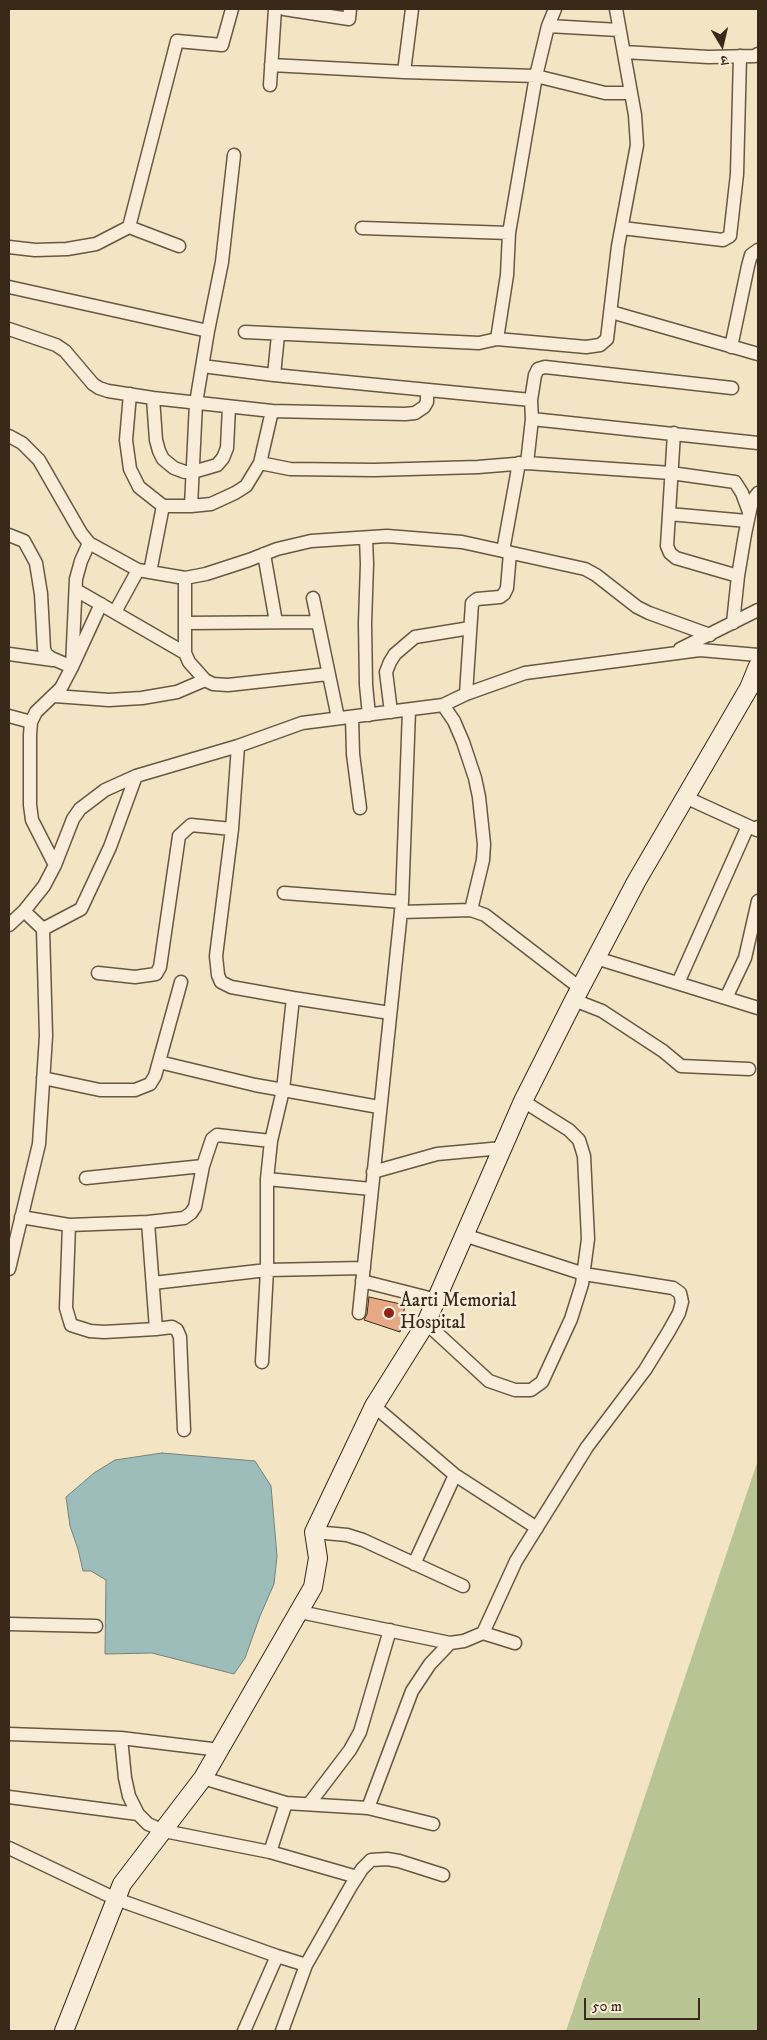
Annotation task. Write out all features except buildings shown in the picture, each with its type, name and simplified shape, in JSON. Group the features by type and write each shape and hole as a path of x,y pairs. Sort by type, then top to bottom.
{"street":[{"path":"129,227 177,41 222,45 232,9"},
{"path":"270,84 275,9"},
{"path":"284,9 348,19 350,9"},
{"path":"404,72 412,9"},
{"path":"497,339 506,285 509,233 536,76 548,26 555,9"},
{"path":"245,332 478,343 497,339 571,346 600,345 608,339 618,246 637,145 637,126 616,9"},
{"path":"548,26 619,30"},
{"path":"624,52 708,57 755,56 758,54"},
{"path":"622,228 723,240 730,236 737,174 740,56"},
{"path":"271,65 536,76 604,94 631,93"},
{"path":"191,506 196,404 222,262 234,155"},
{"path":"9,247 35,250 67,249 96,244 129,227 179,246"},
{"path":"362,228 509,233"},
{"path":"732,347 748,266 751,255 758,250"},
{"path":"9,287 208,331"},
{"path":"611,312 758,354"},
{"path":"9,329 56,345 65,350 93,384 99,388 153,398 272,411 415,413 424,407 427,402 427,390"},
{"path":"274,375 278,335"},
{"path":"202,366 274,375 531,400"},
{"path":"466,694 472,603 477,599 500,597 507,588 507,552 532,419 531,400 534,375 538,369 545,366 732,388"},
{"path":"130,394 126,440 130,469 139,487 162,506 211,504 235,494 246,486 260,463 272,411"},
{"path":"153,398 156,440 163,459 174,468 193,472 216,464 223,458 226,448 229,407"},
{"path":"532,419 758,443"},
{"path":"674,433 668,514 667,546 670,553 676,558 738,576"},
{"path":"9,436 22,443 39,460 81,533 89,543 144,571 185,578 224,569 302,542 387,536 462,542 585,569 596,574 637,607 710,635"},
{"path":"260,463 290,469 366,470 478,467 523,463 671,473 734,482 742,493 748,517"},
{"path":"733,623 738,576 748,517 752,501 758,494"},
{"path":"115,612 144,571 162,506"},
{"path":"668,514 748,517"},
{"path":"745,534 758,536"},
{"path":"9,535 24,541 36,563 41,594 44,649 46,654 55,661"},
{"path":"366,538 365,632 366,685 369,715"},
{"path":"72,667 76,590 81,561 89,543"},
{"path":"264,554 276,622"},
{"path":"185,578 185,653 189,662 204,680 213,684 228,685 328,674"},
{"path":"76,590 185,653"},
{"path":"313,598 316,622 338,718"},
{"path":"55,865 32,820 30,805 30,746 32,722 42,706 54,696 67,679 101,604"},
{"path":"667,655 758,610"},
{"path":"185,623 316,622"},
{"path":"391,712 386,672 396,654 415,636 470,628"},
{"path":"9,925 24,911 44,886 55,865 73,819 80,809 105,790 136,776 238,746 302,723 443,705 466,694 524,673 700,650 758,655"},
{"path":"9,654 55,661 72,667"},
{"path":"64,2031 122,1884 203,1778 313,1587 318,1558 314,1532 374,1406 426,1323 523,1100 577,994 636,882 750,688 758,666"},
{"path":"54,696 108,700 142,698 177,692 204,680"},
{"path":"443,705 454,721 463,742 479,797 484,844 483,860 470,910"},
{"path":"359,1313 402,907 409,710"},
{"path":"9,716 32,722"},
{"path":"352,717 353,754 360,808"},
{"path":"238,746 232,829 216,956 221,982 231,987 390,1013"},
{"path":"43,929 81,909 110,847 136,776"},
{"path":"678,983 755,829 685,797"},
{"path":"98,974 136,977 156,974 160,968 179,836 190,825 232,829"},
{"path":"284,893 402,907 470,910 485,915 496,922 577,994 663,1051 681,1066 749,1069"},
{"path":"726,998 745,958 758,901"},
{"path":"9,1270 39,1144 46,1036 43,929 24,911"},
{"path":"596,958 758,1008"},
{"path":"43,1078 100,1090 135,1090 150,1084 155,1076 181,982"},
{"path":"262,1362 267,1179 271,1141 283,1090 293,998"},
{"path":"159,1062 255,1086 380,1107"},
{"path":"426,1323 489,1381 515,1390 531,1390 542,1382 571,1319 584,1274 588,1239 584,1156 579,1140 569,1130 523,1100"},
{"path":"21,1217 69,1225 179,1219 192,1213 209,1146 218,1135 271,1141"},
{"path":"373,1172 437,1154 502,1148"},
{"path":"86,1178 203,1166"},
{"path":"267,1179 371,1189"},
{"path":"148,1222 156,1329"},
{"path":"69,1225 66,1308 71,1325 90,1332 172,1327 177,1330 180,1336 184,1430"},
{"path":"464,1235 584,1274 673,1288 680,1293 682,1302 679,1313 669,1332 645,1370 587,1447 516,1561 484,1633"},
{"path":"153,1283 266,1270 364,1268"},
{"path":"362,1281 437,1300"},
{"path":"374,1406 455,1476 537,1528"},
{"path":"414,1564 455,1476"},
{"path":"314,1532 347,1535 363,1540 463,1586"},
{"path":"300,1612 450,1643 464,1641 484,1633 515,1643"},
{"path":"9,1624 96,1626"},
{"path":"309,1804 350,1750 360,1732 390,1630"},
{"path":"368,1808 412,1691 430,1664 450,1643"},
{"path":"9,1734 121,1738 220,1750"},
{"path":"121,1738 125,1778 129,1796 138,1814 148,1824 164,1831 270,1852 357,1877"},
{"path":"203,1778 286,1803 368,1808 433,1824"},
{"path":"9,1797 138,1814"},
{"path":"270,1852 286,1803"},
{"path":"9,1848 116,1899 306,1965"},
{"path":"282,2031 306,1965 357,1877 371,1860 387,1859 443,1875"},
{"path":"244,2031 277,1956"}],"green space":[{"path":"758,1460 758,2031 566,2031"}],"water":[{"path":"162,1453 255,1461 271,1486 277,1556 274,1584 245,1658 234,1674 152,1653 105,1654 106,1580 91,1571 83,1571 70,1526 66,1497 94,1473 115,1460"}],"place":[{"name":"Aarti Memorial Hospital","path":"389,1313"}]}
